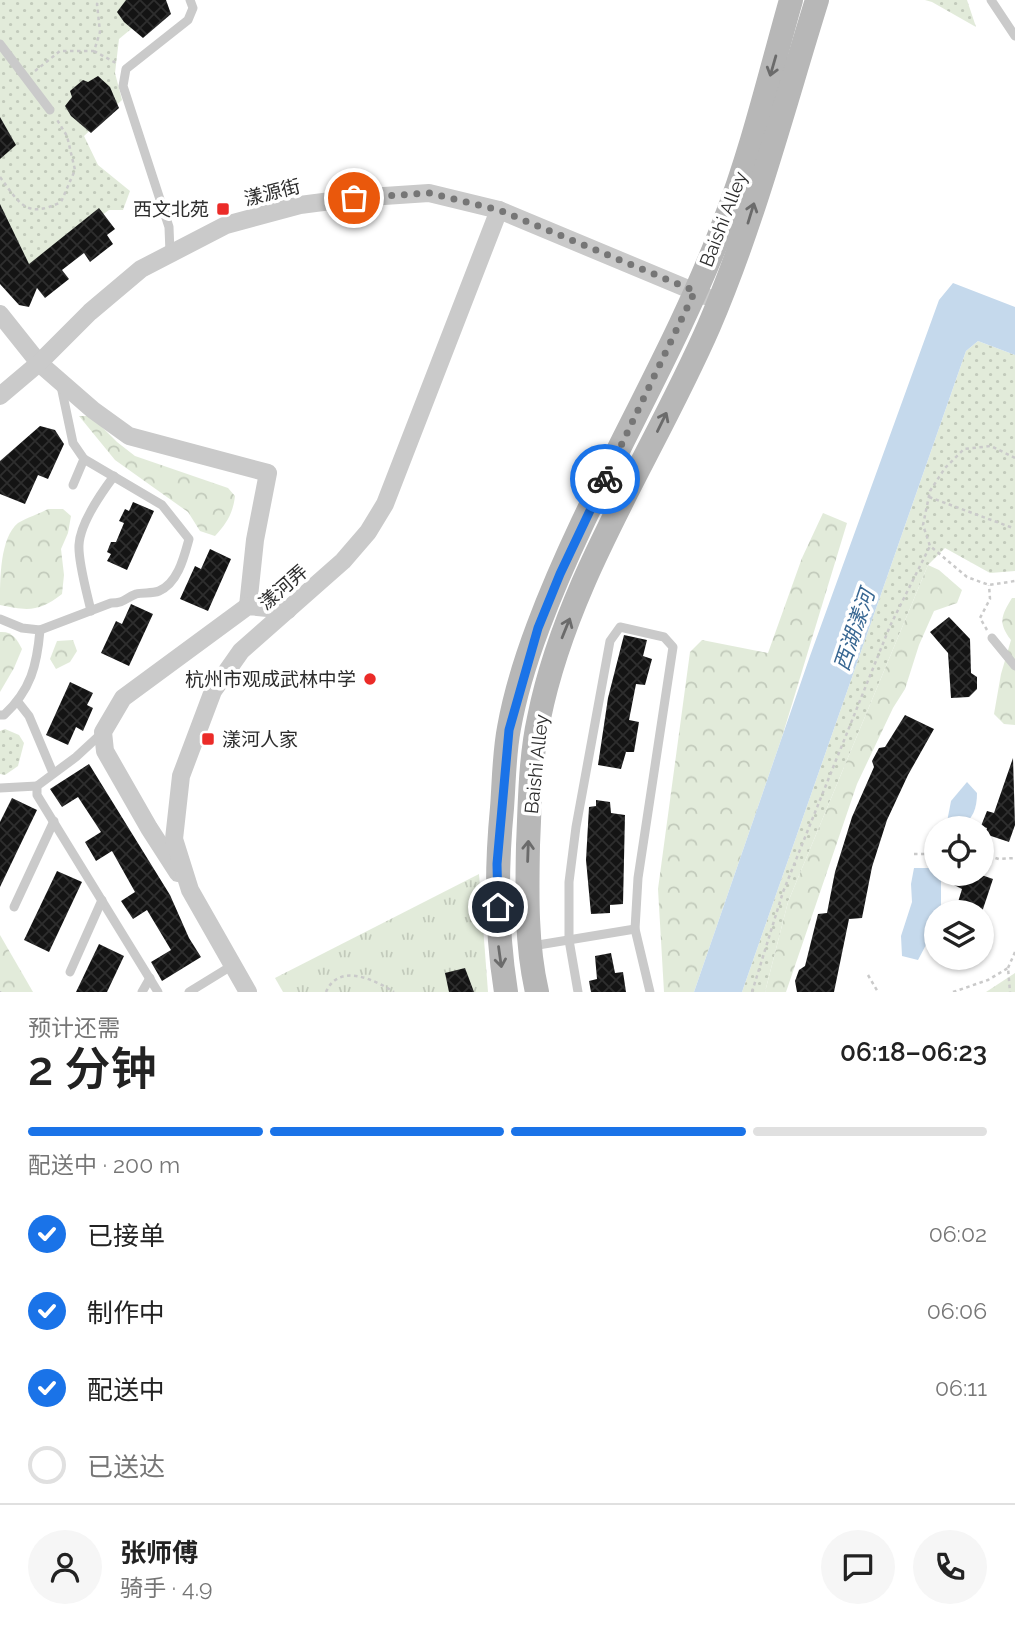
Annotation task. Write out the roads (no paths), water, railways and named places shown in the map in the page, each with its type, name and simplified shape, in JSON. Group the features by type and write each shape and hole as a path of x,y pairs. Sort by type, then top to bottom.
{"main road":[{"name":"Baishi Alley","path":"506,992 499,950 497,864 509,730 523,673 560,574 695,291 729,211 791,0"},
{"name":"Baishi Alley","path":"537,992 531,969 527,896 530,797 538,720 556,654 585,581 719,302 746,229 817,0"}],"street":[{"name":"漾源街","path":"0,396 39,363 90,312 141,270 226,225 300,205 429,193 499,210 719,302"},
{"name":"漾河弄","path":"248,992 190,890 174,839 181,776 213,691 241,651 343,561 368,531 385,504 499,210"},
{"path":"0,314 39,363 93,410 129,436 268,473 255,540 248,606"},
{"path":"190,890 149,828 105,751 103,732 123,698 248,606 288,610"}],"lane":[{"path":"170,253 169,227 123,86 126,69 188,20 192,8 190,0"},
{"path":"991,0 1012,23 1015,36"},
{"path":"0,44 50,110"},
{"path":"0,619 22,628 40,630 111,603 122,603 135,594 159,591 174,577 184,558 189,539 162,505 84,460 74,443 60,381"},
{"path":"73,485 84,460"},
{"path":"91,611 79,544 95,505 114,476"},
{"path":"578,992 569,940 569,882 576,827 610,642 620,627 664,638 673,647 638,878 635,929 650,992"},
{"path":"0,715 4,715 18,702 38,661 40,630"},
{"path":"992,638 1015,666"},
{"path":"18,702 29,716 53,774"},
{"path":"0,788 37,786 76,757 103,732"},
{"path":"37,786 37,795 158,992"},
{"path":"15,907 54,821"},
{"path":"69,972 102,900"},
{"path":"530,946 635,929"},
{"path":"189,992 233,965"},
{"path":"142,992 150,978"}],"water":[{"name":"西湖漾河","path":"953,283 1015,307 1015,355 978,341 966,351 742,992 694,992 810,656 939,300"},
{"path":"967,782 977,793 972,816 948,816 951,801"},
{"path":"914,868 924,868 924,886 941,886 941,900 924,900 924,949 918,960 902,956 901,936 912,902"}],"place":[{"name":"西文北苑","path":"223,209"},
{"name":"杭州市观成武林中学","path":"370,679"},
{"name":"漾河人家","path":"208,739"}]}
